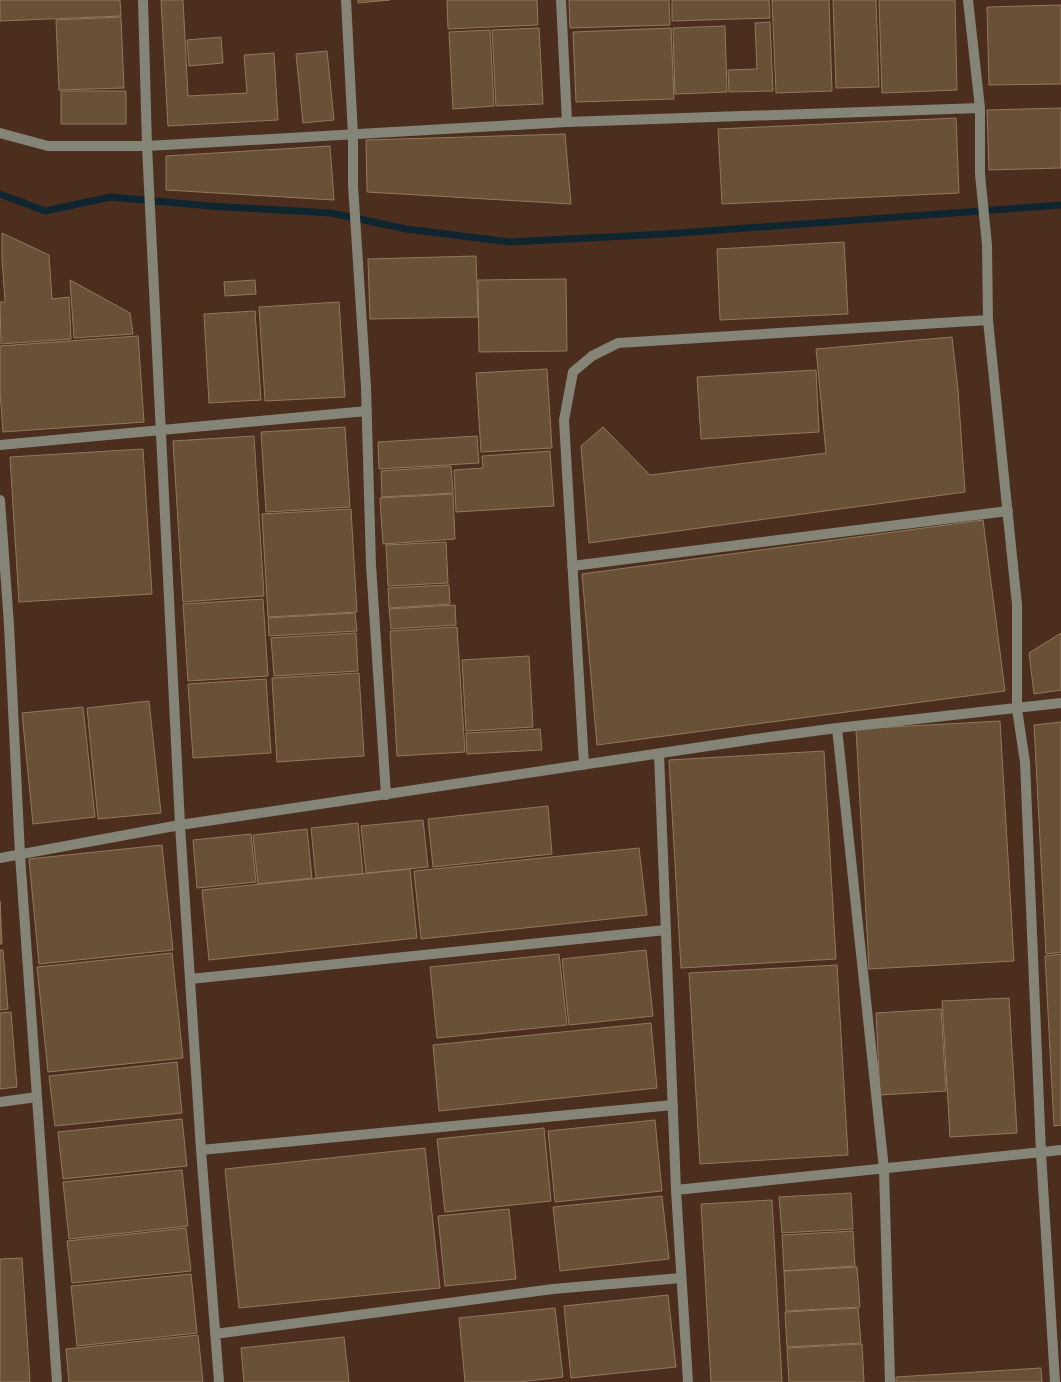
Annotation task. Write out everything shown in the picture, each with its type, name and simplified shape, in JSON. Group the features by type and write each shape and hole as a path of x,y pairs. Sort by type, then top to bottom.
{"street":[{"path":"143,0 150,227 180,825 201,1150 219,1382"},
{"path":"346,0 353,135 353,185 358,241 367,411 371,565 386,795"},
{"path":"560,0 567,122"},
{"path":"968,0 980,108 980,174 987,245 988,320 1017,605 1017,709 1025,762 1040,1153 1056,1382"},
{"path":"0,133 48,146 147,146 567,122 980,108"},
{"path":"584,765 564,420 573,372 592,356 618,343 988,320"},
{"path":"0,445 367,411"},
{"path":"0,500 4,626 56,1382"},
{"path":"572,566 1008,511"},
{"path":"0,858 180,825 659,754 837,728 1061,703"},
{"path":"837,728 884,1169 890,1382"},
{"path":"659,754 676,1190 688,1382"},
{"path":"190,979 666,930"},
{"path":"0,1102 37,1097"},
{"path":"201,1150 673,1105"},
{"path":"676,1190 1061,1150"},
{"path":"215,1334 553,1290 681,1278"}],"building":[{"path":"0,0 120,0 121,16 0,21"},
{"path":"161,0 183,0 188,96 247,93 244,55 274,53 278,120 168,126"},
{"path":"358,0 390,0 358,3"},
{"path":"447,0 537,0 538,25 448,29"},
{"path":"569,0 669,0 670,25 570,28"},
{"path":"672,0 769,0 770,18 672,21"},
{"path":"772,0 829,0 832,91 776,93"},
{"path":"833,0 876,0 879,87 836,88"},
{"path":"879,0 955,0 957,90 882,93"},
{"path":"1061,5 1061,84 989,85 987,7"},
{"path":"121,17 124,88 59,90 56,20"},
{"path":"770,22 773,91 729,92 728,70 757,69 755,23"},
{"path":"725,26 727,92 675,94 673,28"},
{"path":"539,28 543,104 496,106 492,30"},
{"path":"671,28 674,99 576,102 573,32"},
{"path":"490,30 494,106 453,109 449,32"},
{"path":"221,37 223,63 189,66 187,40"},
{"path":"327,51 334,120 303,123 296,54"},
{"path":"61,91 126,91 126,124 61,124"},
{"path":"1061,108 1061,168 989,170 987,110"},
{"path":"956,118 959,193 722,204 718,129"},
{"path":"565,134 571,204 367,192 366,140"},
{"path":"330,146 334,200 166,190 166,156"},
{"path":"2,233 49,255 52,299 69,297 71,339 1,344 0,302 5,302"},
{"path":"844,242 848,314 720,320 717,249"},
{"path":"476,256 478,317 370,319 368,259"},
{"path":"566,279 567,351 479,352 478,280"},
{"path":"70,280 130,313 133,334 74,338"},
{"path":"255,280 256,294 225,296 224,282"},
{"path":"339,302 345,397 265,401 259,307"},
{"path":"255,311 261,400 209,403 204,314"},
{"path":"138,336 144,422 3,432 0,391 0,346"},
{"path":"952,337 958,390 965,492 589,543 581,446 603,427 650,475 826,453 816,349"},
{"path":"547,369 552,448 481,452 476,373"},
{"path":"816,370 819,432 701,439 697,377"},
{"path":"345,427 350,507 266,512 261,432"},
{"path":"254,436 264,596 183,602 173,441"},
{"path":"477,436 479,463 379,469 378,442"},
{"path":"143,449 152,594 19,602 10,457"},
{"path":"550,451 554,506 456,512 454,470 483,468 482,456"},
{"path":"451,466 453,493 382,497 381,471"},
{"path":"453,494 455,539 383,544 380,498"},
{"path":"351,509 357,612 268,617 262,514"},
{"path":"983,520 1005,691 597,745 582,574"},
{"path":"446,542 448,583 388,586 386,545"},
{"path":"449,585 450,604 389,608 388,588"},
{"path":"263,599 268,676 188,681 183,604"},
{"path":"455,605 456,625 391,629 389,609"},
{"path":"355,613 357,631 269,636 268,618"},
{"path":"457,627 465,752 397,756 390,631"},
{"path":"356,633 358,671 274,676 271,638"},
{"path":"1061,633 1061,690 1034,694 1029,653"},
{"path":"529,656 533,727 466,731 462,660"},
{"path":"359,673 364,756 277,762 272,678"},
{"path":"266,679 271,753 193,758 188,684"},
{"path":"149,701 161,813 98,819 87,708"},
{"path":"83,707 95,817 33,824 22,713"},
{"path":"1000,721 1014,961 869,969 856,729"},
{"path":"1061,722 1061,952 1046,954 1034,725"},
{"path":"540,729 542,750 467,754 466,733"},
{"path":"824,751 836,959 681,968 669,760"},
{"path":"548,806 552,854 433,867 428,819"},
{"path":"423,820 428,867 366,873 361,826"},
{"path":"358,823 363,874 316,878 311,828"},
{"path":"307,829 312,878 258,884 253,835"},
{"path":"251,834 256,882 197,888 193,840"},
{"path":"162,845 173,950 39,964 29,859"},
{"path":"639,848 647,915 421,939 414,871"},
{"path":"410,869 417,938 209,960 202,890"},
{"path":"0,901 2,944 0,944"},
{"path":"0,950 3,950 8,1009 0,1010"},
{"path":"646,950 653,1016 569,1025 562,959"},
{"path":"172,953 183,1058 48,1072 37,967"},
{"path":"559,954 567,1025 437,1038 430,967"},
{"path":"1061,954 1061,1125 1054,1126 1045,956"},
{"path":"837,965 848,1155 700,1164 689,973"},
{"path":"1009,998 1017,1133 950,1137 942,1001"},
{"path":"941,1009 946,1091 880,1095 876,1013"},
{"path":"11,1012 17,1087 0,1089 0,1013"},
{"path":"651,1023 657,1088 439,1111 433,1045"},
{"path":"177,1062 182,1113 55,1126 49,1076"},
{"path":"182,1119 187,1166 63,1179 58,1132"},
{"path":"655,1120 662,1191 555,1202 548,1131"},
{"path":"544,1128 551,1201 445,1212 437,1139"},
{"path":"425,1148 440,1288 239,1308 225,1169"},
{"path":"182,1170 188,1226 69,1239 63,1182"},
{"path":"851,1193 853,1229 782,1233 779,1197"},
{"path":"662,1196 669,1259 560,1271 553,1207"},
{"path":"772,1200 782,1382 711,1382 701,1204"},
{"path":"509,1209 516,1279 445,1286 438,1216"},
{"path":"186,1228 191,1271 72,1283 67,1241"},
{"path":"853,1231 855,1266 784,1271 782,1235"},
{"path":"22,1258 30,1382 0,1382 0,1259"},
{"path":"857,1267 860,1307 786,1311 784,1271"},
{"path":"191,1274 197,1333 77,1346 71,1286"},
{"path":"668,1295 676,1367 571,1378 564,1306"},
{"path":"555,1308 563,1377 519,1382 465,1382 459,1318"},
{"path":"858,1308 861,1343 787,1347 785,1312"},
{"path":"198,1335 203,1382 69,1382 66,1349"},
{"path":"344,1337 349,1382 244,1382 241,1348"},
{"path":"862,1344 864,1382 789,1382 787,1348"},
{"path":"1041,1368 1042,1382 896,1382 896,1377"}],"waterway":[{"path":"0,194 45,211 111,197 210,206 331,213 406,229 510,242 665,234 1061,205"}]}
